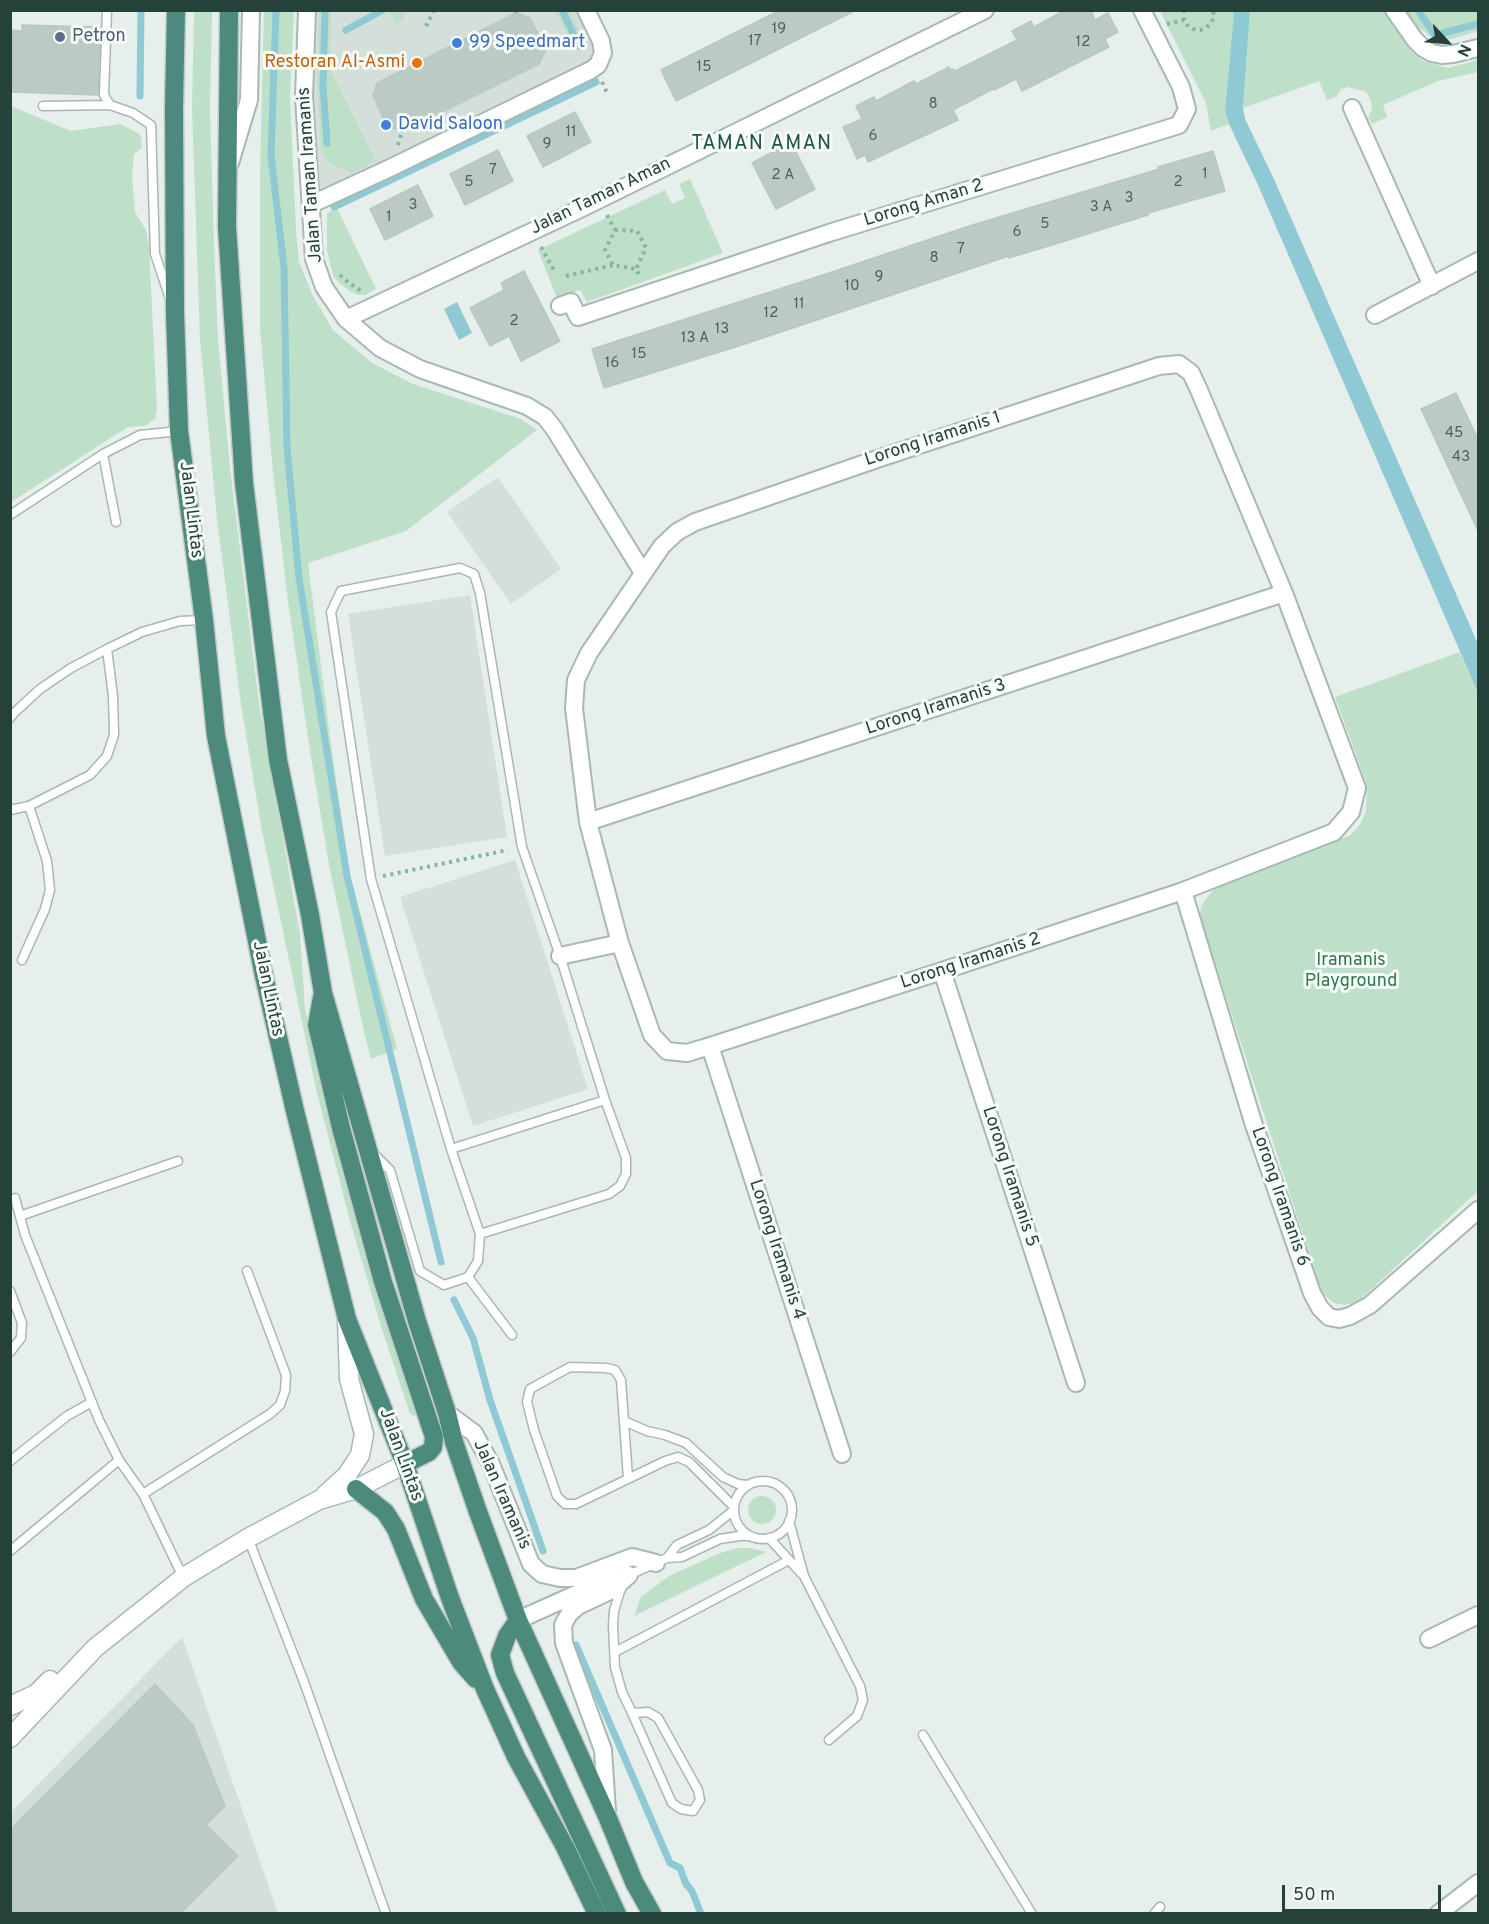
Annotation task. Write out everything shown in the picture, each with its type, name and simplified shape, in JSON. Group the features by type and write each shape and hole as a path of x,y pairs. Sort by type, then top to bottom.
{"highway":[{"name":"Jalan Lintas","path":"176,10 174,118 179,431 204,620 216,736 264,976 347,1319 405,1464 450,1598 485,1689 516,1757 565,1847 597,1914"},
{"path":"229,10 227,226 244,483 278,760 310,915 323,993 454,1442 518,1620 607,1816 634,1882 652,1914"},
{"path":"323,993 317,1025 341,1128 383,1282 434,1437 429,1452 405,1464"},
{"path":"356,1489 385,1512 404,1546 423,1599 461,1662 485,1689"},
{"path":"518,1620 507,1636 500,1654 505,1672 617,1914"}],"street":[{"path":"228,172 249,100 251,10"},
{"name":"Jalan Taman Iramanis","path":"307,10 304,97 314,259 324,287 346,319 380,348 420,369 528,406 545,417 643,573"},
{"path":"312,204 591,70 598,65 603,53 602,41 586,10"},
{"name":"Jalan Taman Aman","path":"346,319 582,208 985,10"},
{"name":"Lorong Aman 2","path":"560,306 571,302 578,317 829,233 1179,125 1187,109 1181,87 1142,10"},
{"path":"1394,10 1415,40 1432,53 1453,54 1479,48"},
{"path":"1352,108 1432,286"},
{"path":"1375,315 1479,261"},
{"name":"Lorong Iramanis 1","path":"620,943 588,822 574,708 576,680 589,653 662,546 677,532 695,522 1159,366 1179,364 1191,373 1199,390 1284,593 1357,788"},
{"name":"Lorong Iramanis 3","path":"588,822 1284,593"},
{"name":"Lorong Iramanis 2","path":"620,943 652,1035 667,1051 687,1053 1183,891 1334,832 1351,812 1357,788"},
{"name":"Lorong Iramanis 6","path":"1183,891 1253,1122 1312,1293 1320,1308 1329,1317 1339,1319 1370,1305 1479,1210"},
{"path":"560,956 620,943"},
{"name":"Lorong Iramanis 5","path":"942,971 1076,1383"},
{"name":"Lorong Iramanis 4","path":"710,1046 842,1454"},
{"path":"320,1500 347,1475 360,1455 364,1434 349,1379 347,1319"},
{"name":"Jalan Iramanis","path":"447,1413 474,1433 491,1464 531,1564 542,1574 560,1578 576,1578 632,1557 661,1561"},
{"path":"10,1738 95,1648 184,1577 248,1538 320,1500 356,1489 405,1464"},
{"path":"518,1620 601,1582 629,1575"},
{"path":"607,1816 603,1750 564,1643 563,1625 569,1614 578,1606 612,1590 629,1575"},
{"path":"1429,1639 1479,1615"},
{"path":"10,1706 36,1694 61,1668 95,1648"},
{"path":"1438,1914 1479,1883"}],"lane":[{"path":"107,10 104,95 110,105"},
{"path":"43,106 110,105 133,113 151,125 155,254 176,313"},
{"path":"10,515 103,454 140,435 179,431"},
{"path":"103,454 116,522"},
{"path":"367,1147 390,1170 420,1271 444,1285 468,1277 478,1261 480,1234 451,1149 371,879 331,612 341,591 460,568 474,574 480,593 522,847 626,1158 626,1174 620,1186 609,1194 480,1234"},
{"path":"10,718 40,689 71,668 107,649 142,632 180,621 204,620"},
{"path":"10,810 29,806 90,775 107,756 114,735 113,696 107,649"},
{"path":"22,960 45,909 50,890 47,861 29,806"},
{"path":"451,1149 605,1100"},
{"path":"20,1216 178,1161"},
{"path":"15,1198 25,1235 92,1402 119,1460 143,1494 184,1577"},
{"path":"143,1494 270,1414 280,1405 285,1391 286,1375 248,1271"},
{"path":"468,1277 512,1335"},
{"path":"10,1290 22,1323 21,1338 10,1352"},
{"path":"628,1478 621,1380 615,1370 570,1367 530,1389 527,1402 534,1430 557,1496 565,1504 576,1504 628,1478 678,1457 689,1462 734,1508"},
{"path":"10,1461 67,1416 92,1402"},
{"path":"624,1421 686,1443 723,1477 738,1484 748,1485"},
{"path":"10,1551 119,1460"},
{"path":"756,1481 765,1481 774,1483 788,1494 792,1512 785,1529 769,1538 760,1539 744,1532 738,1524 734,1508 736,1498 748,1485 756,1481"},
{"path":"661,1561 677,1545 709,1530 734,1508"},
{"path":"789,1521 804,1576 860,1686 863,1700 857,1716 829,1740"},
{"path":"632,1713 648,1712 658,1718 698,1790 700,1800 693,1811 681,1809 672,1803 622,1692 615,1667 614,1611 629,1575 661,1561 682,1557 720,1539 751,1536"},
{"path":"248,1538 304,1682 386,1914"},
{"path":"769,1538 804,1576"},
{"path":"615,1652 789,1560"},
{"path":"923,1735 1032,1914"}],"path":[{"path":"426,26 434,10"},
{"path":"1184,10 1184,20 1193,29 1200,30 1211,23 1214,17 1213,10"},
{"path":"1161,26 1184,20"},
{"path":"601,81 607,93"},
{"path":"605,211 615,230"},
{"path":"613,265 605,250 615,230"},
{"path":"615,230 637,231 646,248 636,269"},
{"path":"539,243 555,272"},
{"path":"566,276 613,265 636,269"},
{"path":"636,269 643,283"},
{"path":"339,274 349,284 367,294"},
{"path":"371,879 522,847"}],"shaded area":[{"path":"307,11 586,11 598,65 312,204"},
{"path":"498,477 561,569 511,604 447,512"},
{"path":"470,595 507,837 385,856 348,614"},
{"path":"515,860 588,1089 473,1126 400,897"},
{"path":"182,1637 278,1913 11,1913 10,1813"}],"green space":[{"path":"194,11 212,11 210,108 214,245 218,339 230,468 259,704 300,934 305,1009 359,1221 417,1414 414,1416 410,1414 380,1323 350,1221 316,1089 262,831 241,704 217,519 200,339 192,109"},
{"path":"264,11 294,11 290,98 299,262 313,296 333,330 372,363 413,384 521,419 537,430 406,531 308,563 350,875 397,1049 371,1059 330,870 288,601 273,472 260,329 260,172"},
{"path":"319,11 331,11 330,68 376,161 352,173 331,164 321,150 317,89"},
{"path":"389,11 406,11 406,15 396,25"},
{"path":"555,11 569,11 583,38 584,43 578,51 574,48"},
{"path":"1160,11 1234,11 1225,111 1229,124 1211,131 1206,103"},
{"path":"1250,11 1383,11 1412,52 1423,61 1448,68 1478,60 1478,72 1438,81 1383,105 1387,117 1372,124 1368,118 1372,109 1371,100 1366,92 1348,87 1341,89 1336,97 1327,100 1319,81 1243,108"},
{"path":"1403,11 1478,11 1478,31 1448,40 1432,38 1421,29 1416,30"},
{"path":"11,106 71,131 120,124 138,133 141,137 142,148 134,154 132,176 135,212 146,230 149,247 157,410 155,419 145,426 128,427 11,502"},
{"path":"690,179 723,253 587,302 580,290 557,298 538,250 665,190 672,204 685,198 679,184"},
{"path":"337,208 376,289 365,295 357,295 348,290 333,275 327,250 327,213"},
{"name":"Iramanis Playground","path":"1460,652 1478,693 1478,1191 1363,1297 1345,1305 1334,1303 1322,1293 1200,917 1201,908 1217,886 1351,835 1360,824 1366,812 1367,785 1335,697"},
{"path":"762,1496 772,1500 776,1510 772,1520 762,1524 752,1520 748,1510 752,1500"},
{"path":"738,1548 751,1548 766,1552 634,1616 641,1597 669,1576 720,1553"}],"water":[{"path":"1234,11 1250,11 1243,108 1245,119 1273,177 1478,644 1478,693 1258,185 1229,124 1225,111"},
{"path":"457,302 472,333 459,340 444,309"}],"building":[{"path":"780,10 856,10 676,101 661,70"},
{"path":"1065,10 1091,10 1095,20 1108,13 1118,32 1105,39 1109,47 1022,91 1016,79 993,89 953,110 958,120 868,162 865,155 857,159 843,127 862,119 856,106 874,97 876,101 914,81 916,84 949,67 950,70 955,71 1017,40 1012,31 1031,21 1034,27"},
{"path":"516,13 530,18 546,49 539,64 402,132 386,125 373,95 377,83"},
{"path":"22,25 100,27 98,95 10,92 10,30 22,31"},
{"path":"575,112 591,142 543,167 527,136"},
{"path":"791,142 815,189 776,209 752,163"},
{"path":"498,150 513,181 465,205 450,174"},
{"path":"1213,151 1225,191 1009,258 1009,256 742,345 604,388 592,349 969,226"},
{"path":"418,185 433,216 385,240 370,209"},
{"path":"524,271 560,341 521,361 509,336 490,346 470,308 504,290 501,283"},
{"path":"1456,393 1479,441 1479,533 1421,409"},
{"path":"155,1684 193,1725 225,1806 206,1825 238,1856 180,1914 10,1914 10,1830"}],"waterway":[{"path":"140,96 141,10"},
{"path":"276,10 271,155 284,268 287,447 299,578 347,876 441,1262"},
{"path":"325,10 323,87 327,143"},
{"path":"346,30 383,10"},
{"path":"562,10 579,46"},
{"path":"1418,10 1435,35 1478,24"},
{"path":"334,207 596,82"},
{"path":"454,1300 473,1338 490,1400 543,1551"},
{"path":"576,1645 670,1863 680,1868 701,1914"}],"place":[{"name":"Petron","path":"60,37"},
{"name":"99 Speedmart","path":"457,43"},
{"name":"Restoran Al-Asmi","path":"417,63"},
{"name":"David Saloon","path":"386,125"}],"district":[{"name":"TAMAN AMAN","path":"762,145"}]}
